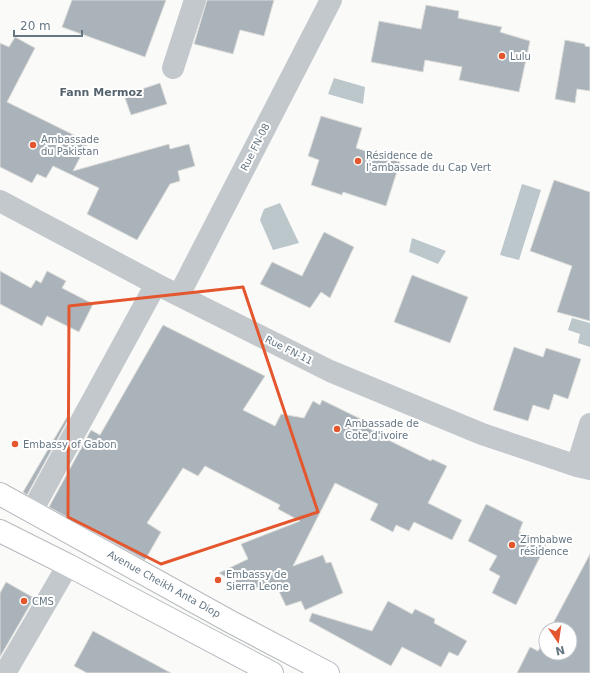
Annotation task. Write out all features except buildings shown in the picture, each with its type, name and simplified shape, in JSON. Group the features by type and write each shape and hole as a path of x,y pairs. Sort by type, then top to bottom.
{"main road":[{"name":"Avenue Cheikh Anta Diop","path":"0,494 231,622 328,673"},
{"path":"0,531 68,565 272,673"}],"street":[{"path":"173,68 195,0"},
{"name":"Rue FN-08","path":"179,295 331,0"},
{"name":"Rue FN-11","path":"0,201 156,284 330,370 482,434 584,467"},
{"path":"32,511 156,284"},
{"path":"584,467 590,424"},
{"path":"5,673 68,565"}],"highlighted area":[{"path":"243,287 318,512 161,564 68,517 69,306"}],"shaded area":[{"path":"334,78 365,87 363,104 328,94"},
{"path":"522,184 541,190 519,260 500,255"},
{"path":"280,203 299,243 273,250 260,220 264,209"},
{"path":"412,238 446,251 438,264 409,252"},
{"path":"572,318 590,323 590,347 578,343 580,334 568,330"}],"place":[{"name":"Lulu","path":"502,56"},
{"name":"Ambassade du Pakistan","path":"33,145"},
{"name":"Résidence de l'ambassade du Cap Vert","path":"358,161"},
{"name":"Ambassade de Cote d'ivoire","path":"337,429"},
{"name":"Embassy of Gabon","path":"15,444"},
{"name":"Zimbabwe résidence","path":"512,545"},
{"name":"Embassy de Sierra Leone","path":"218,580"},
{"name":"CMS","path":"24,601"}],"district":[{"name":"Fann Mermoz","path":"101,92"}]}
